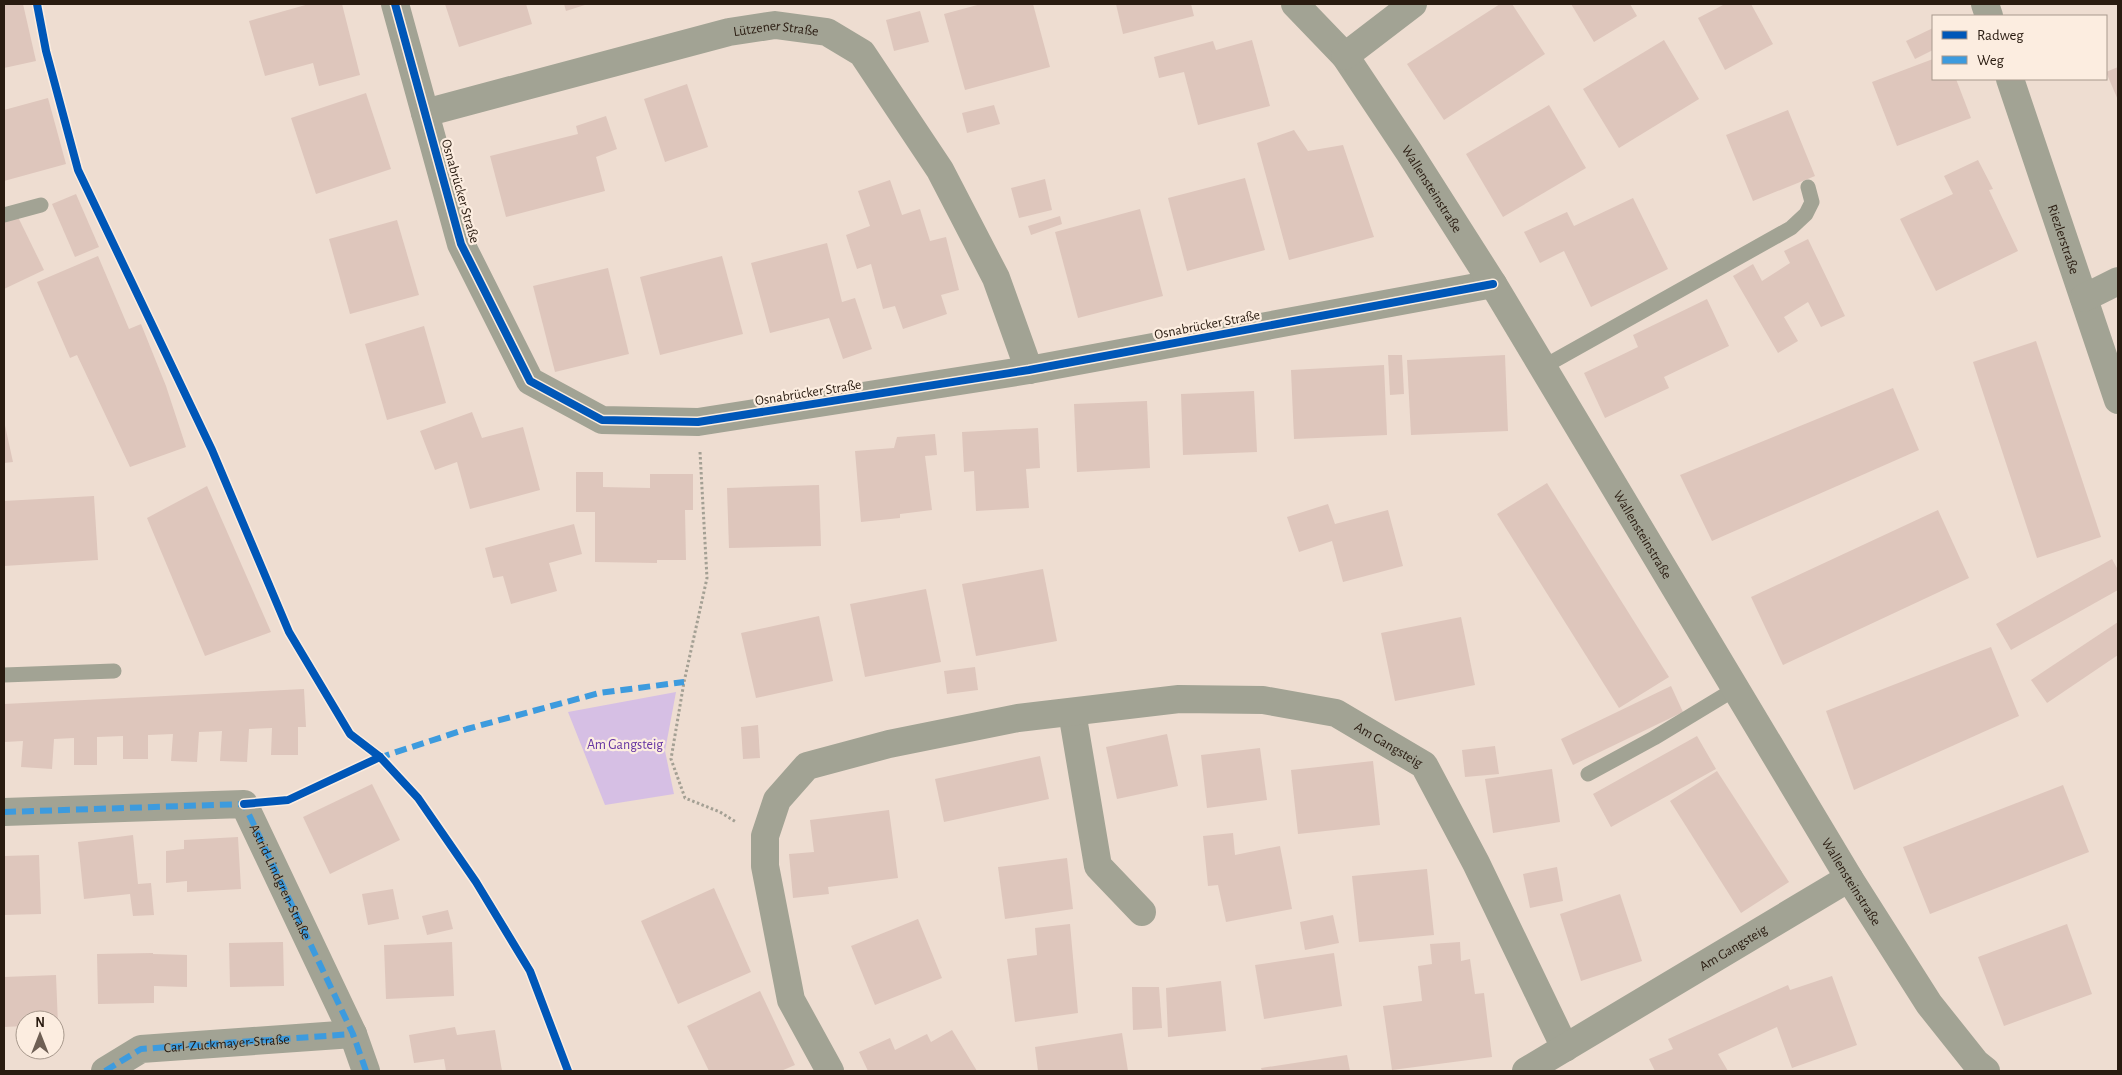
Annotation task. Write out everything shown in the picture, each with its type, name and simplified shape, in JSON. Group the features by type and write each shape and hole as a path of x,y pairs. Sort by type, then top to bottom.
{"street":[{"name":"Osnabrücker Straße","path":"395,4 461,244 530,381 602,420 698,422 1028,370 1493,284"},
{"name":"Wallensteinstraße","path":"1295,4 1344,56 1409,152 1493,284 1849,878 1929,1004 1976,1064 1986,1071"},
{"path":"1344,56 1413,4"},
{"name":"Lützener Straße","path":"425,113 729,32 775,25 827,32 862,53 940,170 996,278 1028,370"},
{"name":"Riezlerstraße","path":"2010,80 2118,400"},
{"path":"2084,298 2118,281"},
{"name":"Am Gangsteig","path":"830,1071 791,1000 765,866 765,836 777,800 807,766 889,744 1018,718 1179,699 1263,700 1336,713 1424,765 1476,863 1565,1048"},
{"path":"1072,712 1098,866 1142,912"},
{"name":"Astrid-Lindgren-Straße","path":"4,812 244,804 353,1034 366,1071"},
{"name":"Am Gangsteig","path":"1526,1071 1849,878"},
{"name":"Carl-Zuckmayer-Straße","path":"104,1071 141,1048 353,1034"}],"lane":[{"path":"1543,367 1791,228 1806,214 1812,202 1808,187"},
{"path":"4,215 41,205"},
{"path":"4,675 114,671"},
{"path":"1588,774 1654,738 1736,689"}],"path":[{"path":"698,422 707,578 684,682 671,759 685,798 720,812 759,837 765,836"}],"green space":[{"name":"Am Gangsteig","path":"676,692 665,751 674,794 605,805 568,712"}],"building":[{"path":"4,4 23,4 36,61 4,68"},
{"path":"309,4 342,4 360,75 319,86 313,63 265,76 249,21"},
{"path":"445,4 526,4 532,24 459,47"},
{"path":"564,4 588,4 566,11"},
{"path":"981,4 1033,4 1050,67 965,90 944,14"},
{"path":"1116,4 1191,4 1194,16 1123,34"},
{"path":"1500,4 1512,4 1545,54 1444,120 1407,64"},
{"path":"1571,4 1630,4 1637,16 1594,42"},
{"path":"1725,4 1751,4 1773,44 1725,70 1698,18"},
{"path":"920,11 929,42 894,51 886,20"},
{"path":"1932,28 1932,50 1915,59 1906,41"},
{"path":"1252,40 1270,106 1198,125 1184,72 1159,78 1154,57 1213,41 1216,50"},
{"path":"1664,40 1699,99 1619,148 1583,89"},
{"path":"1932,59 1932,80 1956,80 1971,118 1897,146 1872,82"},
{"path":"2118,67 2118,100 2107,74 2107,72"},
{"path":"687,84 708,147 665,162 644,99"},
{"path":"366,93 391,169 316,194 291,118"},
{"path":"48,98 66,164 4,181 4,110"},
{"path":"994,105 1000,124 967,133 962,113"},
{"path":"1549,105 1586,168 1503,217 1466,154"},
{"path":"1788,110 1815,176 1753,201 1726,135"},
{"path":"606,116 617,149 596,157 605,191 506,217 490,156 578,134 576,126"},
{"path":"1294,130 1308,151 1343,145 1374,237 1289,260 1257,143"},
{"path":"1978,160 1993,189 1989,190 2018,251 1936,291 1900,219 1953,194 1944,176"},
{"path":"1245,178 1265,250 1187,271 1168,198"},
{"path":"1045,179 1052,210 1019,218 1011,188"},
{"path":"890,180 902,215 920,209 930,241 946,237 959,290 941,295 947,314 903,329 895,306 883,309 871,264 857,269 846,235 870,226 858,191"},
{"path":"76,194 99,247 75,257 52,204"},
{"path":"1633,198 1668,269 1591,307 1564,251 1540,263 1524,232 1567,212 1574,226"},
{"path":"1140,209 1163,296 1078,318 1055,232"},
{"path":"17,215 44,270 4,289 4,222"},
{"path":"1060,216 1062,224 1031,235 1028,226"},
{"path":"397,220 419,295 350,314 329,239"},
{"path":"1808,239 1845,316 1821,327 1808,302 1784,317 1798,341 1778,353 1733,276 1753,264 1762,281 1790,263 1784,251"},
{"path":"827,243 842,302 855,298 872,349 843,359 829,318 770,333 751,263"},
{"path":"98,256 129,329 141,324 166,386 186,447 130,467 77,355 70,358 37,282"},
{"path":"722,256 743,334 660,355 640,277"},
{"path":"608,268 629,354 555,372 533,286"},
{"path":"1707,299 1729,346 1664,377 1669,388 1605,418 1584,373 1638,347 1633,335"},
{"path":"424,326 446,403 387,420 365,344"},
{"path":"2036,341 2101,537 2037,558 1973,362"},
{"path":"1388,355 1402,355 1404,394 1390,395"},
{"path":"1505,355 1508,431 1411,435 1407,360"},
{"path":"1384,365 1387,435 1294,439 1291,370"},
{"path":"1893,388 1919,450 1712,541 1680,475"},
{"path":"1254,391 1257,452 1183,455 1181,394"},
{"path":"1147,401 1150,468 1077,472 1074,404"},
{"path":"472,412 482,438 523,427 540,490 470,509 457,462 435,470 420,431"},
{"path":"4,421 13,462 4,463"},
{"path":"1038,428 1040,468 1026,469 1029,508 976,511 974,471 964,472 962,432"},
{"path":"935,434 937,455 925,456 932,510 900,514 900,518 861,522 855,451 894,448 897,437"},
{"path":"576,472 603,472 603,487 650,488 650,474 693,474 693,510 685,510 686,560 657,560 657,563 595,562 595,512 576,512"},
{"path":"1547,483 1669,677 1619,708 1497,514"},
{"path":"819,485 821,546 729,548 727,488"},
{"path":"207,486 271,632 205,656 147,518"},
{"path":"94,496 98,560 4,566 4,501"},
{"path":"1328,504 1335,524 1388,510 1403,566 1343,582 1332,541 1299,552 1287,517"},
{"path":"1938,510 1969,578 1783,665 1751,597"},
{"path":"574,524 582,554 549,563 557,591 511,604 503,576 493,578 485,548"},
{"path":"2112,559 2118,570 2118,590 2011,650 1996,624"},
{"path":"1043,569 1057,641 976,656 962,584"},
{"path":"926,589 941,662 865,677 850,604"},
{"path":"819,616 833,681 756,698 741,633"},
{"path":"1461,617 1475,685 1395,701 1381,633"},
{"path":"2118,622 2118,655 2047,703 2031,680"},
{"path":"1991,647 2019,716 1854,790 1826,711"},
{"path":"975,667 978,690 947,694 944,671"},
{"path":"1671,686 1683,712 1573,765 1561,739"},
{"path":"304,689 306,727 298,727 298,755 271,755 272,728 249,729 247,762 220,761 222,731 199,732 197,762 171,761 173,734 148,735 148,759 123,759 123,736 97,737 97,765 74,765 74,738 54,739 52,769 21,767 23,741 4,742 4,704"},
{"path":"758,725 760,758 743,759 741,727"},
{"path":"1167,734 1178,786 1117,799 1106,747"},
{"path":"1697,736 1716,769 1611,827 1593,794"},
{"path":"1495,746 1499,774 1465,777 1462,750"},
{"path":"1260,748 1267,800 1207,808 1201,755"},
{"path":"1040,756 1049,799 944,822 935,779"},
{"path":"1373,761 1380,825 1298,834 1291,770"},
{"path":"1552,769 1560,822 1493,833 1485,779"},
{"path":"1717,771 1789,882 1741,913 1670,801"},
{"path":"372,784 400,840 330,874 303,817"},
{"path":"2063,785 2089,852 1930,914 1903,847"},
{"path":"889,810 898,878 828,887 829,894 793,898 789,854 814,852 810,820"},
{"path":"1233,833 1235,855 1280,846 1292,909 1226,922 1218,885 1208,886 1203,836"},
{"path":"133,835 138,884 151,883 154,915 133,916 130,894 84,899 78,842"},
{"path":"238,837 241,889 187,892 187,881 166,883 166,851 184,849 184,840"},
{"path":"39,855 41,914 4,915 4,856"},
{"path":"1067,858 1073,909 1005,919 998,867"},
{"path":"1557,867 1563,901 1530,908 1523,874"},
{"path":"1427,869 1434,935 1359,942 1352,876"},
{"path":"714,888 751,972 678,1004 641,921"},
{"path":"393,889 399,919 368,925 362,894"},
{"path":"1620,894 1642,961 1581,981 1560,914"},
{"path":"448,910 453,929 427,935 422,916"},
{"path":"1333,915 1339,943 1305,950 1300,922"},
{"path":"918,919 942,978 875,1005 851,946"},
{"path":"1070,924 1078,1013 1015,1022 1007,959 1037,955 1035,928"},
{"path":"2067,924 2092,994 2004,1026 1978,957"},
{"path":"283,942 284,986 230,987 229,943"},
{"path":"452,942 454,996 386,999 384,945"},
{"path":"1460,942 1461,961 1470,959 1475,994 1484,993 1492,1057 1392,1070 1383,1006 1422,1001 1418,966 1432,964 1430,944"},
{"path":"153,953 187,955 187,987 154,986 154,1003 98,1004 97,954"},
{"path":"1334,953 1342,1006 1264,1019 1255,965"},
{"path":"56,975 57,1010 15,1010 15,1026 4,1027 4,977"},
{"path":"1832,976 1857,1045 1792,1068 1777,1027 1718,1054 1728,1071 1655,1071 1649,1059 1673,1049 1668,1039 1788,985 1790,990"},
{"path":"1221,981 1226,1031 1168,1037 1166,988"},
{"path":"1132,987 1159,987 1162,1028 1133,1030"},
{"path":"760,991 795,1065 781,1071 709,1071 687,1026"},
{"path":"455,1027 457,1035 495,1030 502,1071 446,1071 444,1059 414,1063 409,1035"},
{"path":"952,1030 977,1071 868,1071 859,1052 890,1038 895,1050 927,1034 931,1042"},
{"path":"1122,1033 1128,1071 1038,1071 1035,1047"},
{"path":"1347,1055 1350,1071 1262,1071 1261,1068"}],"marked path":[{"path":"378,758 467,729 599,693 684,682"},
{"path":"4,812 244,804 353,1034 366,1071"},
{"path":"105,1071 141,1049 353,1034"}],"cycle path":[{"path":"37,4 46,51 78,170 212,450 289,632 350,734 380,757 418,798 476,882 530,971 568,1071"},
{"path":"395,4 461,244 530,381 602,420 698,422 1029,370 1493,284"},
{"path":"244,804 288,800 380,757"}]}
